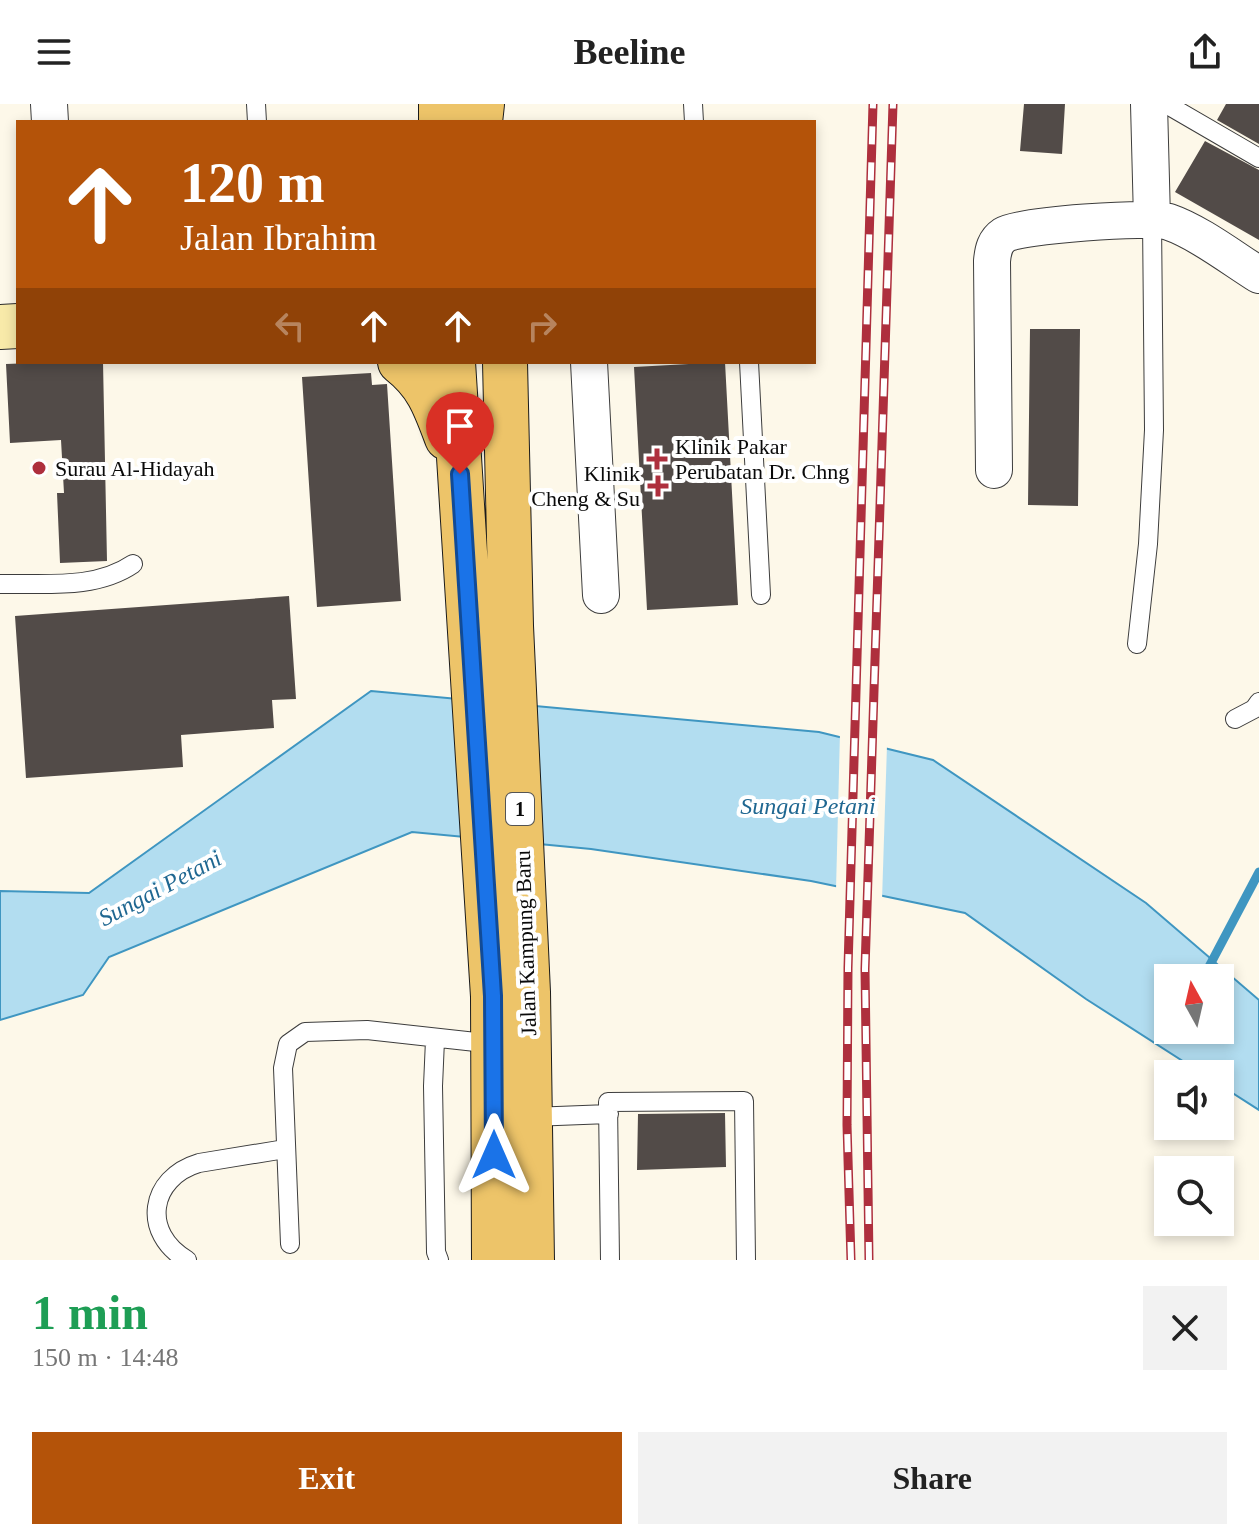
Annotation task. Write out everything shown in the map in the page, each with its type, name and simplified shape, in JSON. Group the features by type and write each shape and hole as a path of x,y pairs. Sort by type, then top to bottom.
{"main road":[{"path":"403,364 431,396 460,474"},
{"name":"1","path":"453,364 460,474 491,628"},
{"name":"1","path":"491,628 505,364"},
{"name":"Jalan Kampung Baru","path":"491,628 511,994 531,1117 532,1260"},
{"name":"Jalan Kampung Baru","path":"494,1260 494,1044 511,994"}],"street":[{"path":"1149,104 1152,219"},
{"path":"994,470 992,261 997,241 1013,231 1152,219 1181,228 1259,275"},
{"path":"589,364 601,595"}],"lane":[{"path":"1166,104 1259,158"},
{"path":"1137,644 1148,544 1154,430 1152,219"},
{"path":"749,364 761,595"},
{"path":"0,584 85,582 110,577 133,564"},
{"path":"1235,719 1254,709 1259,702"},
{"path":"290,1244 284,1052 295,1036 305,1032 367,1030 406,1033 435,1040 494,1044"},
{"path":"435,1040 433,1101 436,1252 439,1260"},
{"path":"610,1260 608,1102 744,1101 746,1260"},
{"path":"531,1117 609,1114"},
{"path":"187,1260 165,1242 158,1228 159,1196 168,1181 190,1165 285,1149"}],"water":[{"name":"Sungai Petani","path":"371,691 819,732 933,760 1146,903 1217,964 1154,964 1154,1043 1086,999 965,913 811,881 591,849 412,832 109,957 83,995 0,1020 0,891 89,893"},
{"name":"Sungai Petani","path":"1234,979 1259,1000 1259,1110 1234,1094 1234,1060 1181,1060 1156,1044 1234,1044"}],"pier":[{"path":"840,733 887,745 882,900 836,890"}],"building":[{"path":"1024,104 1065,104 1062,154 1020,151"},
{"path":"1226,104 1259,104 1259,144 1217,120"},
{"path":"1205,141 1259,170 1259,240 1175,192"},
{"path":"1030,329 1080,329 1078,506 1028,505"},
{"path":"6,364 103,364 107,561 60,563 57,493 64,493 61,440 10,443"},
{"path":"725,364 738,605 647,610 634,367"},
{"path":"371,373 372,385 387,384 401,601 317,607 302,377"},
{"path":"289,596 296,699 272,700 274,728 181,735 183,767 26,778 15,616"},
{"path":"725,1113 726,1167 637,1170 638,1114"}],"waterway":[{"path":"1210,964 1259,872"}],"railway":[{"path":"851,1260 847,1125 848,968 873,104"},
{"path":"869,1260 865,969 893,104"}],"place":[{"name":"Klinik Pakar Perubatan Dr. Chng","path":"657,459"},
{"name":"Surau Al-Hidayah","path":"39,468"},
{"name":"Klinik Cheng & Su","path":"658,486"}],"route":[{"path":"460,474 493,996 494,1155"}]}
